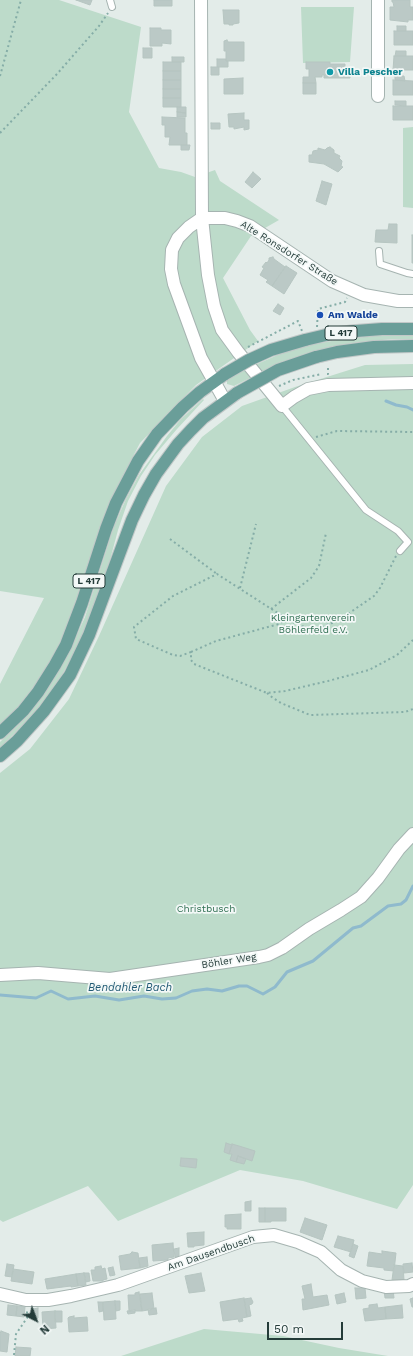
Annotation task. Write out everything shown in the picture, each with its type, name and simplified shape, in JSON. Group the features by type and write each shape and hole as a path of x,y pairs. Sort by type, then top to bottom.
{"main road":[{"name":"L 417","path":"0,733 23,711 38,692 55,666 66,645 82,603 116,503 138,461 150,443 170,420 200,392 225,374 249,360 283,346 330,334 382,329 413,329"},
{"name":"L 417","path":"0,756 17,741 44,711 70,675 89,636 132,520 144,495 156,474 174,449 191,430 225,401 278,370 316,357 337,352 374,347 413,346"}],"street":[{"path":"201,0 202,218 208,275 214,306 222,330 282,406 308,389 328,385 413,383"},
{"path":"378,0 378,96"},
{"path":"202,218 189,227 178,238 172,250 171,270 174,284 200,358 225,401"},
{"name":"Alte Ronsdorfer Straße","path":"202,218 225,218 250,226 332,281 364,295 398,301 413,301"},
{"name":"Böhler Weg","path":"0,975 38,973 110,979 268,955 282,948 309,929 361,897 378,878 399,849 413,834"},
{"name":"Am Dausendbusch","path":"0,1294 26,1300 48,1300 72,1296 118,1285 253,1237 274,1235 298,1242 321,1252 340,1270 362,1281 386,1287 409,1286 413,1284"}],"lane":[{"path":"110,0 112,7"},
{"path":"380,251 380,264 413,274"},
{"path":"282,406 366,510 398,531 408,542 400,551"}],"path":[{"path":"0,76 21,0"},
{"path":"0,133 57,74 94,32 112,7"},
{"path":"317,320 318,309 345,302 348,296"},
{"path":"242,350 298,321 298,324"},
{"path":"269,391 293,380 316,374 328,374 328,368"},
{"path":"309,439 337,431 413,432"},
{"path":"240,588 256,524"},
{"path":"271,609 311,578 319,566 326,533"},
{"path":"170,539 216,574 271,609 301,626 311,628 321,627 332,623 374,596 400,551"},
{"path":"216,574 173,596 134,627 136,639 173,655 180,656 216,641 279,624 287,619"},
{"path":"267,693 286,691 335,680 369,670 397,655 413,640"},
{"path":"190,652 194,664 267,693 281,703 310,715 404,712 413,709"},
{"path":"14,1355 16,1334 26,1318 26,1300"}],"green space":[{"path":"0,0 59,0 141,27 129,112 159,168 181,172 195,177 215,170 220,181 279,220 251,236 223,278 250,330 258,341 196,385 140,443 115,491 86,579 53,658 16,710 0,725 0,684 44,598 0,591"},
{"path":"301,7 354,7 350,62 303,63"},
{"path":"413,127 413,208 403,207 403,128"},
{"path":"372,336 413,336 413,339 392,339 354,343 322,350 291,359 234,386 227,384 227,380 248,368 280,354 304,346"},
{"name":"Christbusch","path":"413,364 413,1185 397,1209 303,1181 240,1170 118,1221 88,1186 3,1222 0,1220 0,773 30,749 69,699 166,486 202,437 242,406 295,387 365,365"},
{"path":"203,399 204,400 155,455 141,476 128,501 110,560 88,621 75,651 62,675 44,701 29,719 0,748 0,742 34,707 56,676 72,646 85,617 114,526 139,475 181,419"},
{"path":"204,1329 283,1336 339,1348 388,1356 121,1356"}],"building":[{"path":"76,0 92,0 90,5"},
{"path":"154,0 172,0 172,6 154,6"},
{"path":"392,0 410,0 410,7 413,7 413,20 408,20 408,22 390,20 390,7 394,7"},
{"path":"223,10 239,10 239,23 233,25 224,24"},
{"path":"397,26 406,26 406,31 397,31"},
{"path":"150,28 171,30 171,44 162,43 162,46 150,46"},
{"path":"394,31 413,31 413,45 394,45"},
{"path":"227,40 228,42 244,42 244,61 226,61 224,41"},
{"path":"143,48 152,48 152,58 143,58"},
{"path":"396,51 406,51 406,56 395,56"},
{"path":"394,56 413,56 413,70 393,70"},
{"path":"172,57 184,57 184,62 172,62"},
{"path":"217,59 226,59 226,61 228,61 228,67 217,67"},
{"path":"163,62 181,62 181,71 163,71"},
{"name":"Villa Pescher","path":"306,62 330,62 330,64 345,64 345,67 350,67 350,78 324,78 324,75 322,75 322,77 315,77 316,83 303,83 303,77 309,77 309,69 306,69"},
{"path":"211,67 219,67 219,75 211,75"},
{"path":"163,71 181,71 181,80 163,80"},
{"path":"395,76 404,76 405,81 395,80"},
{"path":"243,78 243,94 224,94 224,79"},
{"path":"163,80 181,80 181,89 163,89"},
{"path":"393,80 413,81 413,95 393,95"},
{"path":"303,83 316,83 316,94 303,94"},
{"path":"163,89 181,89 181,98 163,98"},
{"path":"163,98 181,98 181,107 163,107"},
{"path":"395,101 406,101 406,106 395,105"},
{"path":"393,106 413,106 413,120 393,120"},
{"path":"177,107 186,107 186,113 177,112"},
{"path":"177,112 186,113 186,117 177,117"},
{"path":"244,113 244,120 249,120 249,129 244,130 244,127 234,129 234,127 229,127 228,114"},
{"path":"162,117 185,118 187,145 169,145 170,137 165,137 165,125 162,125"},
{"path":"211,123 220,123 220,129 211,129"},
{"path":"181,145 190,145 189,150 181,150"},
{"path":"330,147 334,150 334,153 340,156 339,158 342,161 341,166 343,167 338,172 324,164 309,162 309,155 312,155 313,151 318,150 318,148 325,150"},
{"path":"253,172 261,179 252,188 245,182"},
{"path":"322,181 332,184 326,205 316,201"},
{"path":"389,224 397,224 397,243 375,242 376,230 388,230"},
{"path":"413,235 413,263 412,263"},
{"path":"273,257 285,267 272,286 266,282 268,280 260,275 264,268 262,267 266,262 267,263 269,258"},
{"path":"286,266 297,273 284,294 272,286"},
{"path":"278,304 284,308 280,315 273,311"},
{"path":"226,1143 232,1145 229,1154 224,1152"},
{"path":"232,1144 255,1151 252,1161 238,1156 236,1162 230,1160 232,1154 229,1154"},
{"path":"238,1156 246,1159 244,1164 236,1162"},
{"path":"181,1158 197,1159 196,1168 180,1166"},
{"path":"251,1201 251,1211 245,1211 245,1202"},
{"path":"259,1208 265,1208 265,1222 259,1222"},
{"path":"265,1208 286,1208 286,1221 265,1222"},
{"path":"241,1214 241,1229 227,1229 227,1227 225,1227 225,1215"},
{"path":"305,1218 327,1225 322,1240 300,1232"},
{"path":"204,1232 204,1245 188,1247 187,1233"},
{"path":"338,1236 354,1240 351,1252 334,1247"},
{"path":"173,1243 174,1257 168,1258 168,1260 153,1261 152,1245"},
{"path":"353,1244 358,1246 354,1258 349,1256"},
{"path":"179,1248 179,1257 175,1257 174,1249"},
{"path":"382,1251 396,1253 394,1271 367,1266 369,1252 382,1254"},
{"path":"132,1252 138,1253 140,1268 121,1270 119,1256 130,1254"},
{"path":"147,1257 148,1266 140,1268 139,1258"},
{"path":"412,1263 413,1272 404,1273 403,1264"},
{"path":"7,1264 14,1265 12,1277 5,1276"},
{"path":"394,1265 403,1266 404,1280 392,1280"},
{"path":"101,1266 102,1269 105,1268 107,1279 103,1281 93,1281 91,1270 95,1270 95,1267"},
{"path":"113,1267 115,1275 110,1276 108,1268"},
{"path":"13,1269 34,1272 32,1284 11,1281"},
{"path":"84,1273 89,1273 90,1281 86,1282"},
{"path":"84,1273 86,1285 78,1286 76,1274"},
{"path":"201,1273 205,1291 189,1293 185,1276"},
{"path":"76,1274 78,1286 47,1289 45,1279"},
{"path":"311,1284 313,1297 327,1295 329,1305 303,1310 302,1299 305,1299 302,1286"},
{"path":"355,1288 365,1288 366,1298 356,1299"},
{"path":"393,1289 394,1298 385,1298 384,1290"},
{"path":"139,1292 142,1311 129,1311 128,1295 135,1295 135,1293"},
{"path":"152,1293 154,1309 142,1311 140,1294"},
{"path":"344,1293 346,1302 337,1304 335,1295"},
{"path":"244,1298 247,1317 242,1318 243,1321 239,1322 238,1319 223,1321 220,1302"},
{"path":"251,1298 253,1302 249,1305 251,1316 247,1317 244,1299"},
{"path":"413,1298 413,1307 412,1307 410,1299"},
{"path":"115,1301 116,1319 104,1320 103,1302"},
{"path":"115,1301 120,1301 120,1310 116,1311"},
{"path":"98,1302 103,1302 103,1311 99,1312"},
{"path":"377,1304 378,1308 385,1307 386,1319 365,1321 363,1309 369,1308 369,1305"},
{"path":"8,1305 17,1306 16,1316 7,1315"},
{"path":"402,1305 403,1318 386,1319 385,1307"},
{"path":"17,1306 25,1307 24,1317 16,1316"},
{"path":"38,1308 38,1318 34,1318 33,1309"},
{"path":"156,1308 157,1314 149,1315 148,1309"},
{"path":"135,1310 135,1313 128,1314 127,1311"},
{"path":"55,1311 56,1328 43,1329 42,1312"},
{"path":"55,1311 62,1311 62,1322 55,1322"},
{"path":"74,1316 74,1318 87,1317 88,1331 69,1332 68,1318"},
{"path":"1,1331 9,1334 7,1352 0,1351"},
{"path":"16,1347 31,1348 30,1356 15,1356"}],"waterway":[{"path":"386,401 413,410"},
{"name":"Bendahler Bach","path":"0,995 36,998 51,991 68,999 95,996 119,1000 144,996 162,999 176,998 192,991 207,989 222,991 239,986 247,986 263,994 275,987 287,972 313,961 353,928 361,926 388,906 401,904 406,900 413,886"}],"place":[{"name":"Villa Pescher","path":"330,72"},
{"name":"Am Walde","path":"320,315"}],"park label":[{"name":"Kleingartenverein Böhlerfeld e.V.","path":"313,624"}]}
